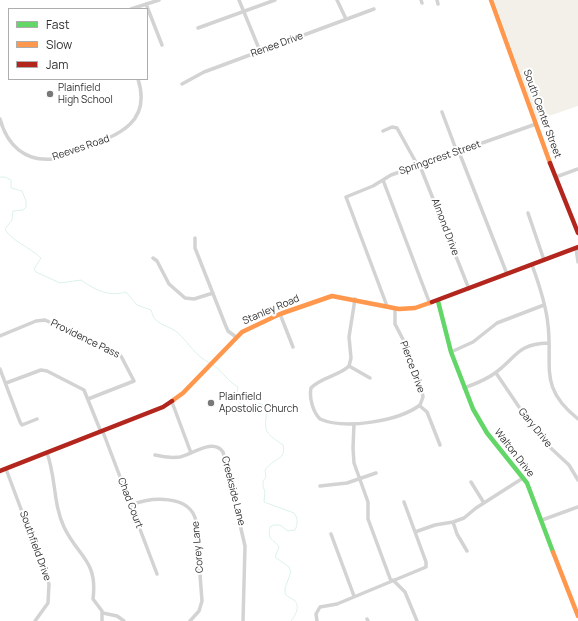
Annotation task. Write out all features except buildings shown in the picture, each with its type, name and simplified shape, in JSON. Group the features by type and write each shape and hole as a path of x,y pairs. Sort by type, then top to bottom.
{"street":[{"path":"134,8 159,0"},
{"path":"239,0 260,51"},
{"path":"198,28 275,0"},
{"path":"337,0 346,19"},
{"name":"South Center Street","path":"491,0 572,221 578,233"},
{"path":"146,4 148,8"},
{"path":"148,9 162,45"},
{"name":"Renee Drive","path":"182,84 204,72 374,9"},
{"name":"Reeves Road","path":"0,119 6,136 12,145 22,152 42,159 59,158 112,138 126,130 139,112 141,91 138,80"},
{"path":"442,112 507,274"},
{"name":"Springcrest Street","path":"387,306 346,197 373,186 391,175 536,124"},
{"name":"Almond Drive","path":"382,131 392,127 397,128 419,166 469,289"},
{"path":"556,177 578,169"},
{"path":"383,180 430,304"},
{"path":"528,213 544,260"},
{"path":"572,221 578,218"},
{"path":"195,238 196,248 226,328 236,337"},
{"path":"577,248 578,262"},
{"name":"Stanley Road","path":"0,472 102,432 172,402 236,337 248,328 280,314 332,296 395,308 410,309 430,304 577,248"},
{"path":"153,258 157,261 169,284 185,298 194,300 213,293"},
{"path":"532,265 544,305 548,326 549,372 552,385 563,405 578,419"},
{"path":"355,300 349,337 351,358 349,366 370,378"},
{"name":"Walton Drive","path":"438,301 451,352 464,388 487,433 523,478 542,520 578,616"},
{"path":"451,352 473,342 497,323 544,305"},
{"name":"Pierce Drive","path":"349,366 343,372 313,386 310,397 317,416 320,419 354,424 380,422 420,406 423,398 422,391 408,349 394,324 395,308"},
{"path":"280,314 293,346"},
{"name":"Providence Pass","path":"0,336 36,321 48,320 121,356 134,381 88,399"},
{"path":"464,388 496,372 523,348 533,344 548,343"},
{"path":"0,369 22,425 37,420"},
{"path":"6,383 37,370 44,370 82,388 88,399"},
{"name":"Gary Drive","path":"496,372 540,438 569,464 578,480"},
{"name":"Chad Court","path":"88,399 157,574"},
{"path":"155,455 174,458 191,453 172,402"},
{"path":"420,406 427,412 440,445"},
{"path":"354,424 353,453 368,502 368,519 392,581 405,592 417,621"},
{"name":"Creekside Lane","path":"191,453 213,446 220,448 224,454 245,546 243,621"},
{"path":"47,453 53,472 56,502 60,517 67,533 90,565 94,580 93,599 99,605 103,613 102,621"},
{"name":"Southfield Drive","path":"6,469 49,584 48,603 35,621"},
{"path":"320,486 342,485 376,473"},
{"path":"415,532 435,525 453,522 464,518 523,478"},
{"path":"471,482 484,503"},
{"name":"Corey Lane","path":"131,505 150,500 176,502 187,505 194,513 197,528 202,601 198,610 190,621"},
{"path":"318,621 316,614 320,607 333,605 426,567 426,562 404,502"},
{"path":"542,520 578,507"},
{"path":"453,522 457,534 467,551"},
{"path":"331,534 354,596"},
{"path":"103,613 117,616 124,621"}],"shaded area":[{"path":"494,0 578,0 578,106 537,120"}],"waterway":[{"path":"0,177 5,177 11,180 11,188 22,191 26,201 26,207 23,210 13,211 12,220 5,229 11,237 41,258 34,269 36,272 60,283 81,280 102,292 114,294 126,292 137,305 151,310 157,321 176,331 197,354 210,363"},
{"path":"213,365 238,387 236,397 245,410 252,409 258,404 262,404 267,408 266,430 271,437 283,445 283,454 265,470 266,477 263,481 263,487 265,491 264,502 294,513 297,519 295,530 288,531 280,525 274,525 270,527 269,532 271,539 279,547 275,557 289,567 291,572 285,588 285,594 294,600 297,605 296,614 291,621"}],"traffic: fast":[{"path":"438,301 451,352 473,409 487,433 527,483 553,552"}],"traffic: slow":[{"path":"491,0 550,163"},
{"path":"172,401 183,393 242,332 280,314 332,296 399,309 415,308 432,302"},
{"path":"553,552 578,616"}],"traffic: jam":[{"path":"550,163 578,233"},
{"path":"432,302 578,247"},
{"path":"0,471 163,407 172,401"}],"place":[{"name":"Plainfield High School","path":"50,94"},
{"name":"Plainfield Apostolic Church","path":"211,403"}]}
